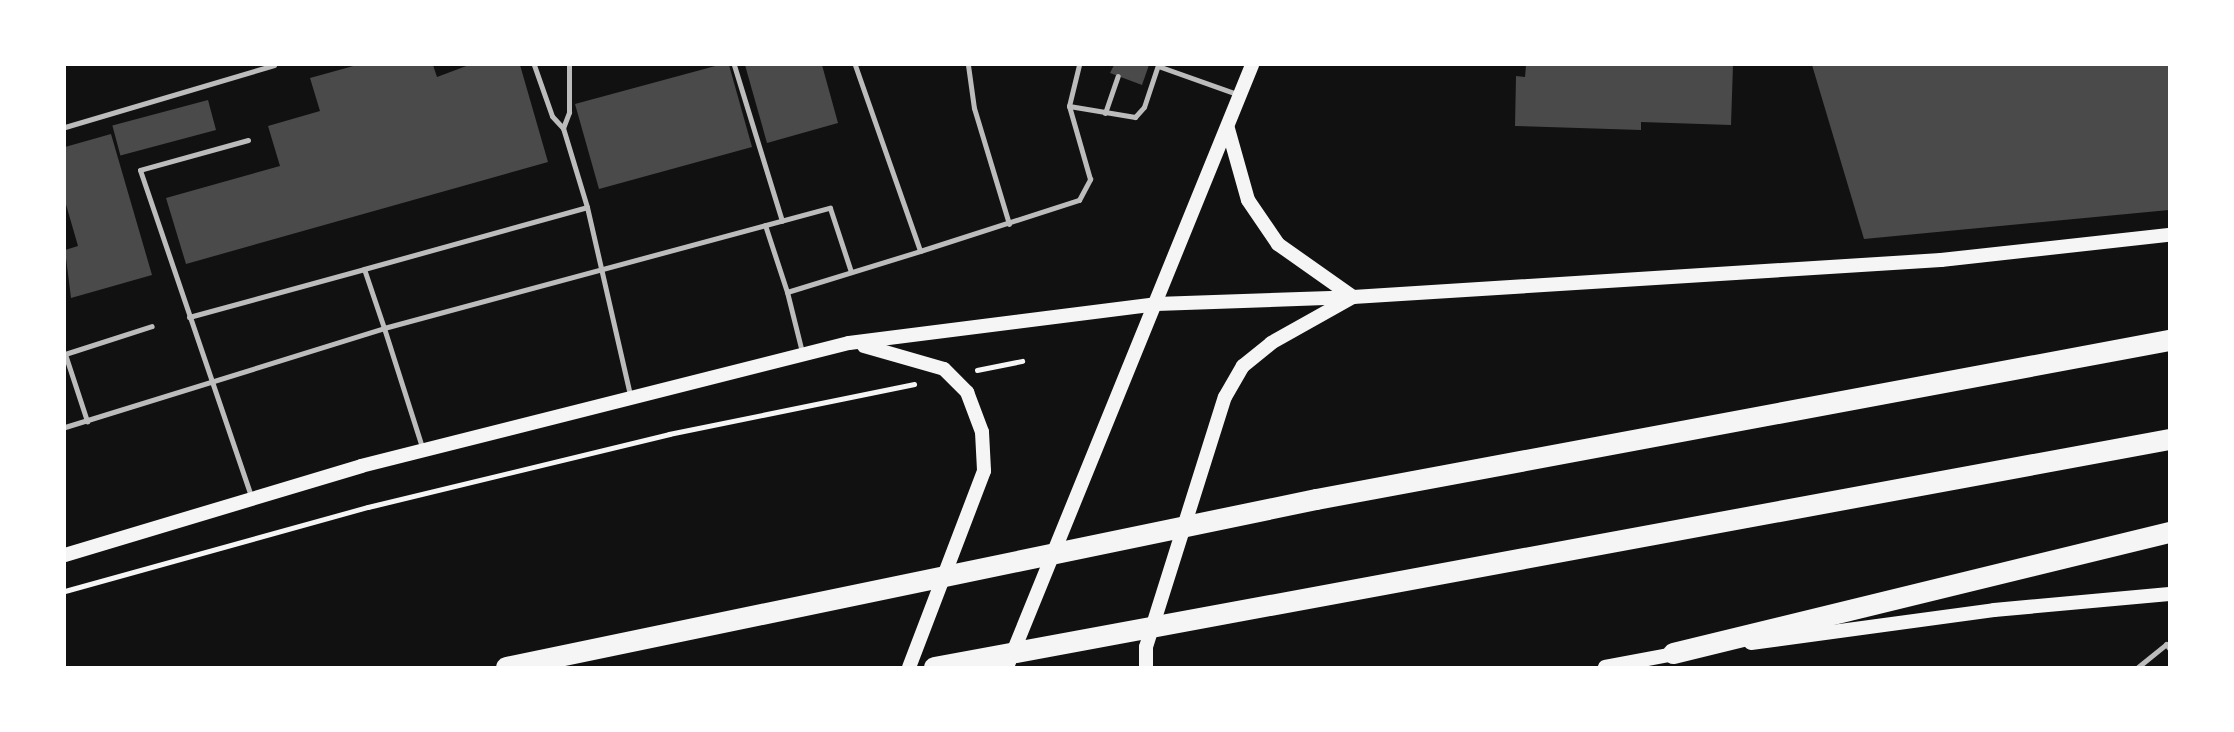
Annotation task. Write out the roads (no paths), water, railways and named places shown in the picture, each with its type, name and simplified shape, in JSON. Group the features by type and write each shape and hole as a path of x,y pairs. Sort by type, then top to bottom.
{"highway":[{"path":"506,667 788,605 1316,499 2169,340"},
{"path":"934,667 2169,439"},
{"path":"1673,653 2169,532"}],"main road":[{"path":"1007,667 1252,65"},
{"path":"1228,129 1248,200 1278,244 1353,297"},
{"path":"65,555 424,450 849,343 1156,304 1353,297 1941,260 2169,235"},
{"path":"1146,667 1146,647 1225,397 1243,366 1271,343 1353,297"},
{"path":"849,343 902,354 951,376 967,392 982,432 984,471 909,667"},
{"path":"1605,667 1673,653 1994,610 2169,594"}],"lane":[{"path":"65,127 274,65"},
{"path":"534,65 552,116 563,128 587,207 604,272 630,398"},
{"path":"563,128 569,112 569,65"},
{"path":"734,65 782,221"},
{"path":"855,65 920,251"},
{"path":"968,65 974,108 1009,224"},
{"path":"787,292 1079,200 1090,179 1069,106 1079,65"},
{"path":"1069,106 1135,117 1144,107 1158,65 1241,96"},
{"path":"1105,113 1118,76"},
{"path":"248,140 140,170 252,499"},
{"path":"189,317 587,207"},
{"path":"65,428 384,328 604,272 830,208 851,272"},
{"path":"765,225 787,292 803,355"},
{"path":"364,269 424,450"},
{"path":"88,421 65,354 152,326"},
{"path":"2138,667 2166,645 2169,648"}]}
